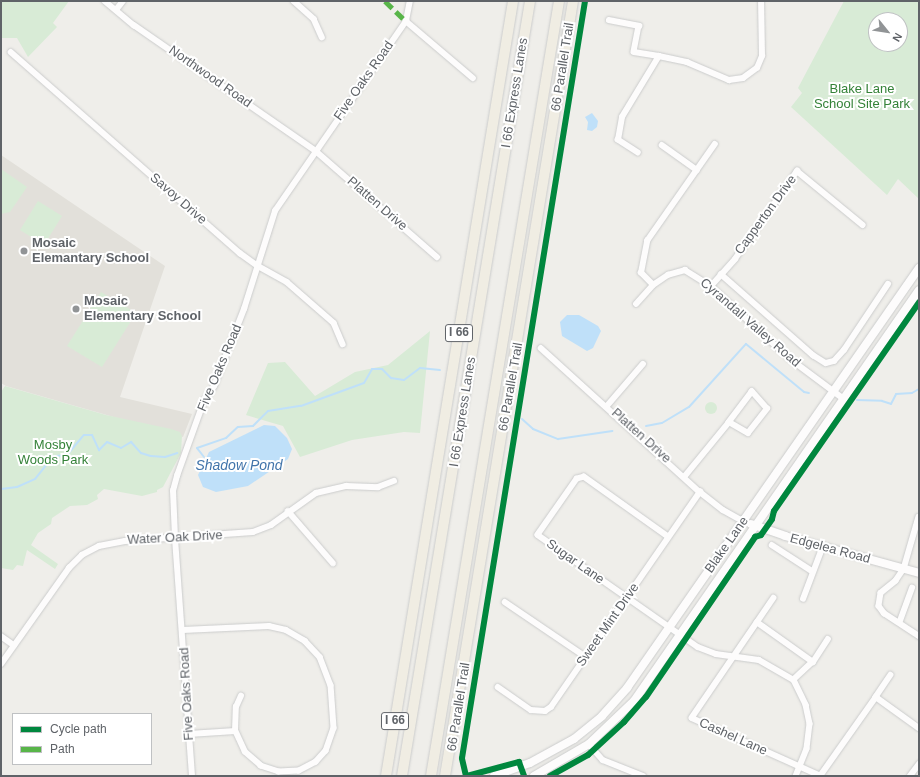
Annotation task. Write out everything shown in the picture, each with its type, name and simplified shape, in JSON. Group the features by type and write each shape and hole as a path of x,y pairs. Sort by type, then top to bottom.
{"highway":[{"name":"I 66","path":"386,776 513,1"},
{"name":"I 66 Express Lanes","path":"402,776 530,1"},
{"name":"I 66 Express Lanes","path":"431,776 559,1"},
{"path":"445,776 573,1"}],"main road":[{"name":"Blake Lane","path":"494,776 512,773 561,747 602,716 627,688 919,268"},
{"name":"Blake Lane","path":"534,776 589,744 634,701 919,290"},
{"name":"Edgelea Road","path":"743,521 823,546 919,573"}],"street":[{"name":"Northwood Road","path":"105,1 316,151"},
{"path":"116,10 123,1"},
{"path":"294,1 314,19 322,36"},
{"name":"Five Oaks Road","path":"192,776 183,630 175,538 173,491 177,476 204,401 222,366 258,266 275,211 406,21 410,1"},
{"path":"609,20 639,26 634,52 687,62 729,80 743,78 757,68 762,56 761,1"},
{"path":"406,21 473,78"},
{"name":"Savoy Drive","path":"11,52 258,266 287,282 334,323 343,344"},
{"path":"638,153 618,140 622,117 659,56"},
{"path":"636,304 653,285 641,273 647,241 715,144"},
{"path":"662,145 697,170"},
{"name":"Platten Drive","path":"316,151 437,257"},
{"name":"Capperton Drive","path":"711,286 796,171 863,226"},
{"name":"Cyrandall Valley Road","path":"653,285 668,275 685,270 711,286 789,358 844,399"},
{"path":"721,274 813,355 826,363 834,361 844,350 888,284"},
{"name":"Platten Drive","path":"541,348 685,476 700,492 723,510 743,521"},
{"path":"607,406 643,364"},
{"path":"685,476 752,392 767,409 748,433 729,422"},
{"name":"Sugar Lane","path":"668,537 584,478 576,479 538,535 680,636 710,652 759,660 794,680"},
{"name":"Water Oak Drive","path":"1,664 69,568 82,555 99,546 113,542 253,532 271,524 307,498 327,489 346,486 378,487 394,481"},
{"name":"Sweet Mint Drive","path":"498,687 531,710 545,711 586,657 700,492"},
{"path":"288,512 332,563"},
{"path":"919,517 904,569 896,581 881,593 879,599 879,606 884,613 900,621 919,636"},
{"path":"772,546 812,571"},
{"path":"803,599 812,571 823,546"},
{"path":"900,621 912,588"},
{"path":"734,656 774,598"},
{"path":"505,602 586,657"},
{"path":"757,622 813,662"},
{"path":"183,630 260,626 279,628 305,641 324,664 332,685 334,728 331,742 316,762 293,772 267,769 245,752 235,731 236,707 241,696"},
{"path":"1,636 14,646"},
{"path":"796,776 809,743 810,724 806,705 794,680 813,662 828,639"},
{"name":"Cashel Lane","path":"734,656 692,718 821,776"},
{"path":"821,776 891,675"},
{"path":"876,697 919,728"},
{"path":"189,734 235,731"},
{"path":"589,744 603,760 644,776"},
{"path":"910,776 919,764"}],"shaded area":[{"name":"Mosaic Elementary School","path":"1,155 165,266 120,397 192,414 183,437 6,386 1,383"}],"green space":[{"path":"1,1 69,1 53,23 57,27 28,57 17,38 1,38"},
{"name":"Blake Lane School Site Park","path":"844,1 919,1 919,199 898,179 887,195 791,107 802,93 798,88"},
{"path":"1,169 27,187 10,212 1,214"},
{"path":"38,201 62,216 44,245 20,230"},
{"path":"101,292 136,313 102,367 67,346"},
{"path":"430,331 420,433 404,432 352,440 300,457 283,426 246,415 268,363 285,362 315,396 355,372 388,365"},
{"name":"Mosby Woods Park","path":"5,386 106,415 171,429 180,432 182,436 181,453 163,487 157,490 157,492 142,496 104,489 97,495 98,499 87,505 70,506 52,518 51,524 38,533 31,545 58,564 55,569 27,550 23,566 17,565 13,570 1,568 1,392"},
{"path":"709,402 713,402 717,408 713,414 709,414 705,410 705,406"}],"water":[{"path":"592,113 598,121 597,127 592,131 587,130 588,122 585,117"},
{"path":"567,315 579,315 598,326 601,331 593,348 587,351 562,336 560,322"},
{"name":"Shadow Pond","path":"264,425 275,426 287,438 292,449 288,459 248,486 216,492 203,487 198,475 209,452"}],"waterway":[{"path":"646,426 662,423 689,407 746,344 804,392 809,393"},
{"path":"204,457 197,448 226,438 238,427 253,426 268,411 301,406 364,383 372,369 382,369 391,378 404,380 420,368 440,370"},
{"path":"857,400 882,401 891,404 896,394 912,393 919,389"},
{"path":"522,419 533,429 558,439 612,431"},
{"path":"1,489 17,487 35,479 47,464 45,457 67,455 84,435 92,435 99,450 107,442 121,448 131,442 141,453 151,456 165,457 177,453"}],"marked path":[{"path":"385,1 406,21"}],"cycle path":[{"name":"66 Parallel Trail","path":"466,776 462,758 585,1"},
{"path":"550,776 588,755 624,722 646,697 755,537 761,535 772,519 774,511 919,302"},
{"path":"467,776 519,762 524,776"}],"place":[{"name":"Mosaic Elemantary School","path":"24,251"},
{"name":"Mosaic Elementary School","path":"76,309"}]}
